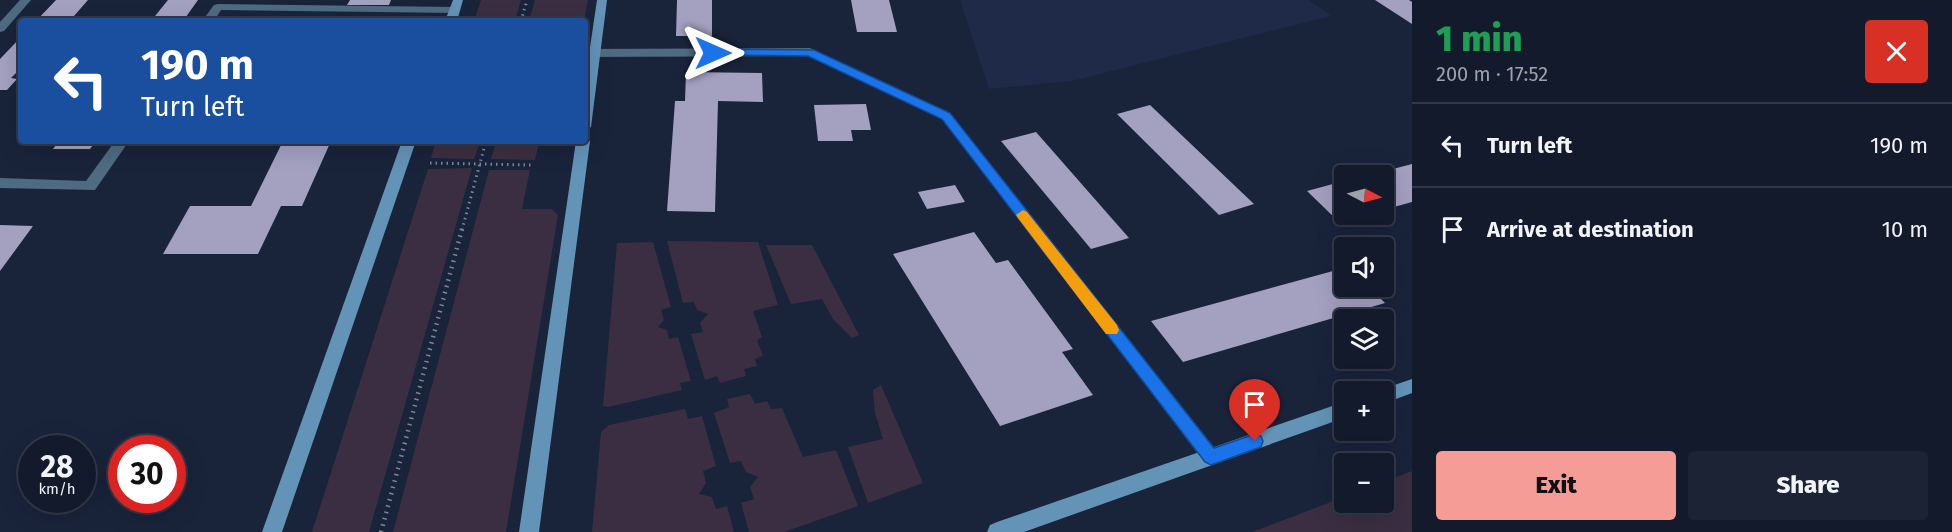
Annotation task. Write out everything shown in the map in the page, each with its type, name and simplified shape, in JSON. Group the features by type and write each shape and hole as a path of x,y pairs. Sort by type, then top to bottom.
{"street":[{"path":"0,29 26,0"},
{"path":"588,83 590,53 602,0"},
{"path":"210,18 218,8 455,10"},
{"path":"590,53 810,52 946,116 1211,457"},
{"path":"0,183 90,186 120,144"},
{"path":"272,532 408,144"},
{"path":"530,532 583,144"},
{"path":"1394,392 1412,386"},
{"path":"997,532 1334,414"}],"path":[{"path":"522,18 527,0"},
{"path":"381,532 485,144"},
{"path":"430,163 531,165"}],"shaded area":[{"path":"481,0 521,0 516,18 475,18"},
{"path":"535,0 588,0 585,18 530,18"},
{"path":"960,0 1309,0 1331,16 1072,81 989,89"},
{"path":"435,144 479,144 474,159 431,158"},
{"path":"495,144 539,144 535,160 491,159"},
{"path":"472,168 369,532 312,532 428,169"},
{"path":"489,170 530,170 522,209 552,209 558,215 506,532 393,532"},
{"path":"667,241 758,242 778,305 753,311 762,337 757,340 763,356 755,359 757,366 744,369 746,376 720,383 717,376 705,380 691,334 703,332 700,323 708,314 697,310 694,302 683,303"},
{"path":"653,242 671,307 661,310 664,320 658,327 667,330 669,339 678,337 691,381 680,383 682,390 608,407 603,406 617,243"},
{"path":"766,245 812,245 859,335 852,338 833,319 822,299 791,304"},
{"path":"881,385 923,483 868,503 848,447 883,439 875,413 873,390"},
{"path":"750,394 755,404 767,401 771,409 782,408 803,457 836,450 858,506 784,532 749,532 741,503 754,499 750,487 758,477 746,472 741,461 730,463 714,413 729,407 727,399"},
{"path":"685,409 688,419 702,416 716,466 703,471 706,483 699,494 712,497 716,509 727,506 734,532 592,532 601,432 609,425"},
{"path":"1412,471 1412,532 1252,532 1334,501 1334,513 1394,513 1394,478"}],"building":[{"path":"56,0 88,0 74,16 39,18"},
{"path":"168,0 198,0 185,18 153,18"},
{"path":"350,0 391,0 389,5 347,5"},
{"path":"677,0 712,0 712,36 676,36"},
{"path":"851,0 889,0 897,32 857,32"},
{"path":"1375,0 1409,0 1412,2 1412,24"},
{"path":"18,40 18,72 11,78 17,79 7,90 0,90 0,59"},
{"path":"686,72 762,73 763,102 718,101 715,212 667,211 675,101 685,101"},
{"path":"866,104 871,130 851,130 853,141 818,141 814,105"},
{"path":"1150,105 1254,204 1219,215 1117,114"},
{"path":"1036,132 1129,238 1091,249 1001,141"},
{"path":"57,144 94,144 90,149 53,149"},
{"path":"282,144 330,144 302,206 281,206 258,254 163,254 190,206 251,206"},
{"path":"1412,164 1412,202 1394,207 1394,169"},
{"path":"1334,184 1334,217 1307,191"},
{"path":"955,185 965,202 927,209 918,192"},
{"path":"0,225 33,226 0,271"},
{"path":"974,232 996,263 1008,260 1073,349 1062,352 1093,395 1000,426 893,254"},
{"path":"1334,271 1334,297 1379,297 1385,303 1364,309 1334,309 1334,318 1183,362 1151,321"}],"slow traffic":[{"path":"1023,215 1112,330"}],"route":[{"path":"713,53 810,52 946,116 1211,457 1255,441"}]}
